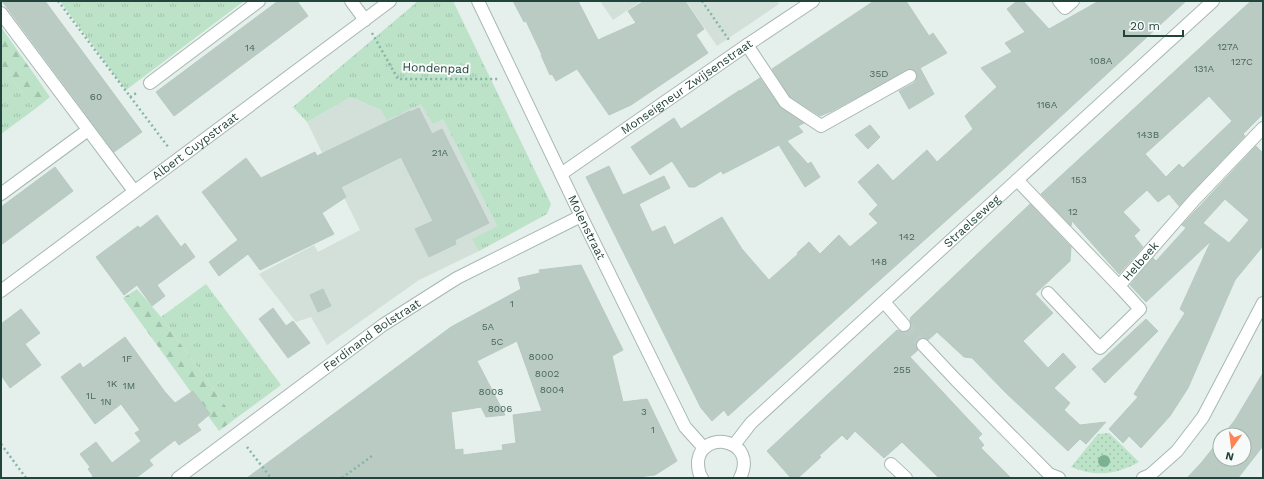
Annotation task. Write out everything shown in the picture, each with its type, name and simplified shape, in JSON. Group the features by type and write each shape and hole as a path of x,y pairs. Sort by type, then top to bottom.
{"street":[{"path":"150,83 259,1"},
{"path":"351,1 365,20"},
{"name":"Albert Cuypstraat","path":"1,291 390,1"},
{"name":"Molenstraat","path":"478,1 581,216 685,427 704,448"},
{"name":"Monseigneur Zwijsenstraat","path":"561,174 742,48 813,1"},
{"path":"1059,1 1065,8 1073,1"},
{"name":"Straelseweg","path":"734,445 752,423 1213,1"},
{"path":"1,13 134,191"},
{"path":"742,48 785,102 821,126 910,76"},
{"name":"Helbeek","path":"1017,180 1119,286 1195,199 1263,128"},
{"path":"1,194 88,130"},
{"name":"Ferdinand Bolstraat","path":"178,478 383,325 457,278 581,216"},
{"path":"1048,292 1100,348 1140,309 1119,286"},
{"path":"884,302 904,325"},
{"path":"1143,478 1150,475 1177,451 1203,417 1263,303"},
{"path":"923,345 1049,474 1059,478"},
{"path":"700,477 698,458 704,448 719,441 734,445 741,452 744,462 744,470 740,478"},
{"path":"891,464 906,478"}],"path":[{"path":"58,1 177,159"},
{"path":"702,1 742,48"},
{"name":"Hondenpad","path":"365,20 398,79 515,79"},
{"path":"238,434 271,478"},
{"path":"1,444 26,478"},
{"path":"342,478 372,456"}],"shaded area":[{"path":"600,1 641,1 613,20"},
{"path":"686,1 777,1 779,4 717,46"},
{"path":"351,97 381,110 421,104 443,119 497,226 473,239 479,251 419,280 327,345 311,317 296,322 259,274 314,245 318,252 360,230 307,122"}],"green space":[{"path":"60,1 244,1 126,90"},
{"path":"418,1 453,1 551,204 547,214 479,251 472,239 497,226 443,119 433,124 421,104 387,120 381,110 351,97 307,122 293,107"},
{"path":"1,27 50,97 35,109 1,64"},
{"path":"1,64 35,109 1,134"},
{"path":"206,284 281,385 235,419 161,317"},
{"path":"137,289 161,317 235,419 219,431 123,298"},
{"path":"1109,433 1139,462 1122,470 1105,473 1089,472 1071,467 1098,434"}],"building":[{"path":"2,1 45,1 142,132 114,152"},
{"path":"278,1 297,1 308,16 174,116 156,92"},
{"path":"513,1 578,1 598,40 636,23 628,11 644,1 685,1 704,29 696,35 708,53 631,105 609,115 577,69 556,81 552,74 550,75 526,21 524,22"},
{"path":"874,1 906,1 929,36 933,33 947,53 920,68 934,94 909,109 899,91 914,83 917,79 916,72 910,69 820,116 790,97 772,69"},
{"path":"1017,1 1023,1 1049,29 1099,1 1186,1 1007,166 728,416 724,410 712,421 701,408 586,177 609,166 623,195 664,176 670,188 639,204 652,232 665,226 674,245 722,217 742,249 769,280 809,242 820,254 839,235 850,247 878,223 869,214 878,205 858,182 878,164 893,181 927,150 937,162 973,129 965,116 997,87 981,68 1012,52 1005,43 1025,32 1007,9"},
{"path":"1251,1 1263,1 1263,114 1243,134 1245,136 1179,206 1169,194 1158,202 1147,190 1123,212 1140,230 1134,236 1143,247 1119,274 1072,221 1071,226 1041,194","holes":["1209,96 1232,121 1183,168 1179,164 1166,177 1145,154"]},
{"path":"760,78 779,106 804,123 798,126 803,132 787,141 808,164 811,162 820,177 805,187 779,145 723,174 721,171 695,187 689,187 672,161 650,175 631,147 674,118 681,129"},
{"path":"419,108 432,134 442,129 489,223 455,240 456,244 429,257 415,229 433,221 401,157 341,187 346,197 322,213 334,234 260,270 248,254 219,276 209,262 238,240 202,192 246,158 261,178 315,152 317,156"},
{"path":"870,125 880,137 868,149 855,135"},
{"path":"1256,146 1263,153 1263,246 1235,280 1188,388 1170,416 1141,448 1129,436 1123,443 1109,429 1138,397 1134,394 1185,313 1180,309 1211,241 1146,302 1130,285 1153,258 1156,261 1186,228 1182,225","holes":["1225,199 1249,220 1229,243 1203,223"]},
{"path":"55,167 73,191 1,245 1,207"},
{"path":"1030,204 1071,247 1070,261 1035,294 1053,313 1023,341 1048,368 1063,353 1076,367 1054,388 1070,403 1064,410 1080,425 1106,422 1086,444 1080,439 1068,451 1007,394 972,358 964,357 937,332 928,340 925,338 918,339 916,343 918,350 910,357 982,434 978,438 984,445 981,448 1011,478 939,478 902,442 884,458 855,431 847,440 842,435 798,478 791,478 767,451 897,330 905,332 909,330 911,327 911,317"},
{"path":"157,215 181,247 185,243 195,257 157,285 165,296 152,306 137,285 124,295 96,257 138,226 140,228"},
{"path":"581,265 623,350 612,356 623,402 647,399 677,461 655,475 629,478 247,478 451,327 521,289 518,278 540,273 539,270","holes":["517,341 542,411 513,415 516,443 502,445 503,450 463,455 463,449 455,450 451,412 481,407 486,417 505,415 477,361"]},
{"path":"323,289 331,306 318,312 310,295"},
{"path":"273,308 286,326 293,321 310,343 288,358 259,319"},
{"path":"21,309 40,333 25,344 41,365 10,388 1,375 1,324"},
{"path":"1146,319 1158,331 1105,383 1092,369"},
{"path":"125,337 165,392 175,403 193,391 210,414 197,425 201,430 179,445 175,440 149,460 153,465 136,478 91,478 93,476 88,469 90,467 80,454 96,442 112,463 141,441 135,433 140,430 121,404 95,424 61,377 80,363 83,368"},
{"path":"1263,373 1263,446 1252,460 1252,427 1229,427"},
{"path":"1212,449 1212,467 1247,467 1238,478 1187,478"}],"tunnel":[{"path":"904,325 923,345"}]}
